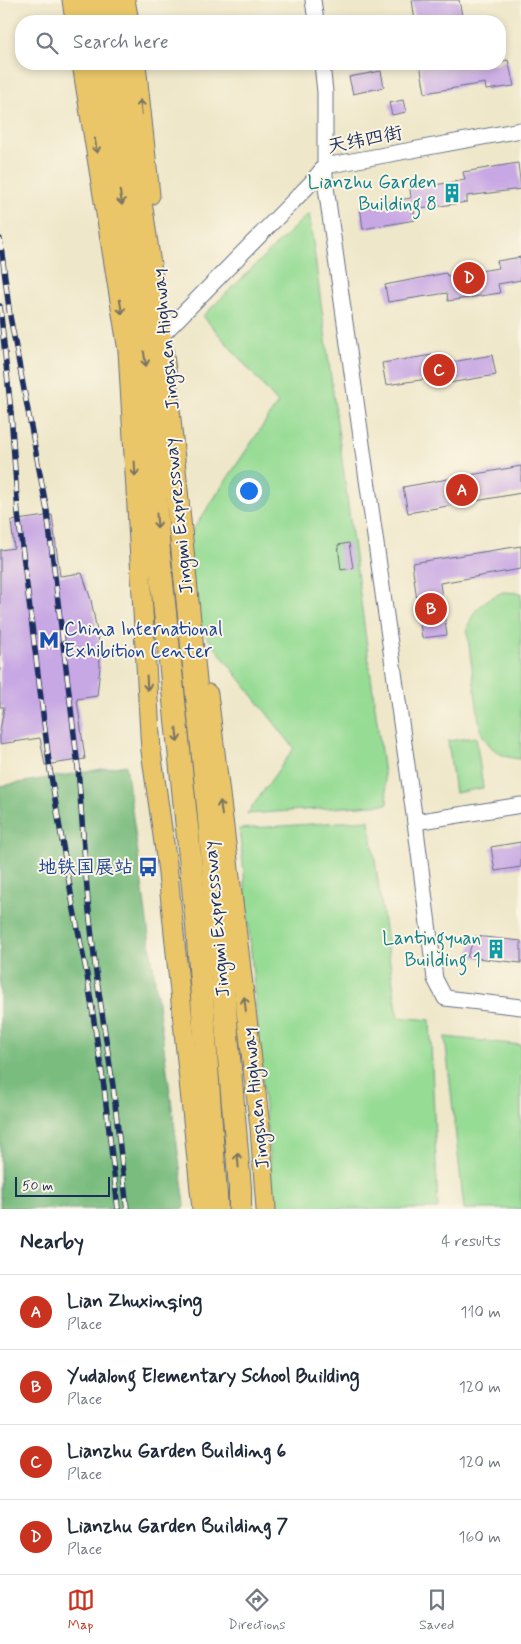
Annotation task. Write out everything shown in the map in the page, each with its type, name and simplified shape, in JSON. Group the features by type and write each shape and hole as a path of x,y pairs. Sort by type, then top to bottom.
{"highway":[{"path":"91,0 93,15"},
{"path":"112,0 114,15"},
{"name":"Jingmi Expressway","path":"102,70 148,376 159,553 197,926 217,1209"},
{"name":"Jingmi Expressway","path":"122,70 165,374 207,797 240,1188 240,1209"}],"main road":[{"path":"72,0 75,15"},
{"path":"124,0 128,15"},
{"name":"Jingshen Highway","path":"83,70 128,351 151,751 168,874 202,1209"},
{"name":"Jingshen Highway","path":"137,70 164,332 260,1127 266,1209"}],"street":[{"path":"313,0 315,15"},
{"path":"323,70 325,92 325,180 416,822 435,979 445,998 521,1007"},
{"name":"天纬四街","path":"164,332 284,211 325,166 521,130"},
{"path":"416,822 521,805"}],"green space":[{"path":"309,213 388,804 247,814 294,748 185,609 178,552 278,403 203,316"},
{"path":"503,592 521,593 521,759 507,757 496,751 487,742 480,729 467,630 472,616 480,606"},
{"path":"476,737 483,788 455,793 448,741"},
{"path":"126,765 185,1204 184,1209 0,1209 0,786"},
{"path":"369,820 398,1017 430,1020 438,1209 274,1209 239,829"},
{"path":"445,1037 521,1045 521,1209 464,1209"}],"building":[{"path":"412,0 459,0 462,15 414,15"},
{"path":"506,60 508,60 514,86 486,90 485,83 425,93 421,70 506,70"},
{"path":"381,71 384,87 353,94 349,77"},
{"path":"403,100 406,112 392,115 389,103"},
{"name":"Lianzhu Garden Building 8","path":"518,163 521,189 467,196 467,202 414,210 415,220 363,229 360,206 411,198 410,189 465,180 463,172"},
{"path":"521,257 521,280 498,284 500,293 448,301 447,293 388,302 385,285 446,273 447,276 499,268 497,261"},
{"path":"439,354 441,364 492,355 496,375 443,384 441,377 386,385 382,363"},
{"path":"521,466 521,493 408,513 403,487"},
{"path":"52,515 60,576 82,573 91,600 99,642 100,667 97,696 77,699 85,759 45,765 40,738 0,744 4,707 0,707 0,550 14,548 11,521"},
{"path":"349,543 353,568 341,570 338,545"},
{"path":"521,546 521,569 440,583 447,635 422,638 412,563"},
{"path":"521,842 521,867 495,871 491,847"},
{"name":"Lantingyuan Building 1","path":"475,936 521,941 521,963 467,957"}],"railway":[{"path":"0,239 10,316 47,511 78,767 88,902 96,973 113,1086 127,1209"},
{"path":"0,306 11,412 18,514 50,770 87,975 104,1087 118,1209"}],"place":[{"name":"Lianzhu Garden Building 8","path":"452,193"},
{"name":"Lianzhu Garden Building 7","path":"469,278"},
{"name":"Lianzhu Garden Building 6","path":"439,370"},
{"name":"Lian Zhuxinqing","path":"462,490"},
{"name":"Yudalong Elementary School Building","path":"431,609"},
{"name":"China International Exhibition Center","path":"49,640"},
{"name":"地铁国展站","path":"148,867"},
{"name":"Lantingyuan Building 1","path":"496,949"}]}
